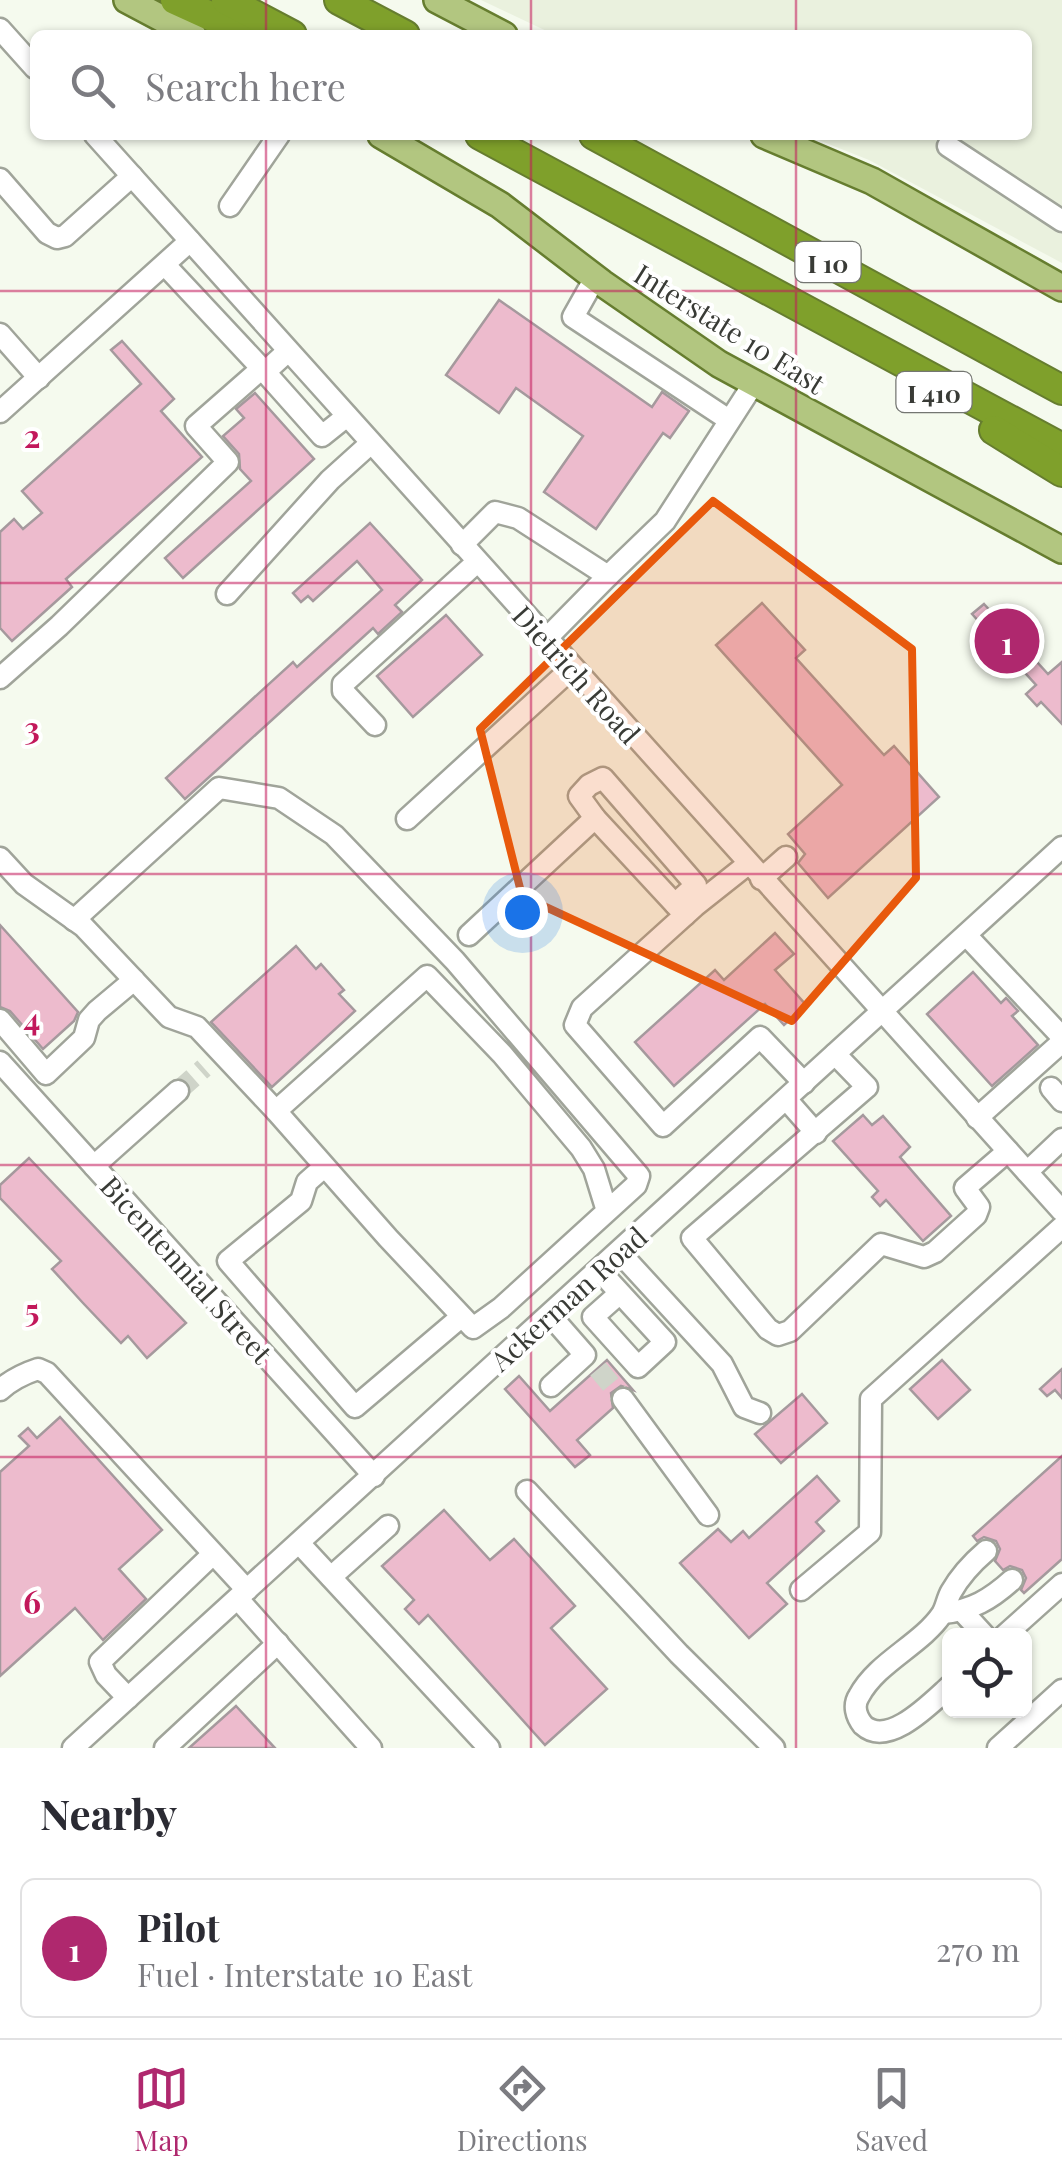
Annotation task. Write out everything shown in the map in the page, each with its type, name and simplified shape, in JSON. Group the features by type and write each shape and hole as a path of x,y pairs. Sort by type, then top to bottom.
{"highway":[{"path":"175,0 241,30"},
{"path":"226,0 283,30"},
{"path":"338,0 395,30"},
{"path":"472,140 644,222"},
{"name":"I 10","path":"489,140 1062,448"},
{"name":"I 10","path":"603,140 1062,390"},
{"name":"I 410","path":"807,310 1062,472"},
{"path":"1018,366 1062,382"}],"main road":[{"path":"127,0 184,30"},
{"path":"437,0 494,30"},
{"name":"Interstate 10 East","path":"390,140 500,205 595,278 719,364 1062,550"},
{"path":"776,140 872,180 1062,288"}],"street":[{"path":"0,29 30,62"},
{"name":"Dietrich Road","path":"100,140 1062,1210"},
{"path":"230,206 276,140"},
{"path":"948,146 1062,221"},
{"path":"0,179 47,233 56,238 65,236 132,176"},
{"path":"0,412 190,241"},
{"path":"165,265 322,436 347,416"},
{"path":"595,278 573,317 729,420"},
{"path":"0,334 39,378"},
{"path":"0,678 228,462 196,426 288,351"},
{"path":"546,639 665,521 754,383"},
{"path":"227,594 330,480 371,443"},
{"path":"462,545 495,512 518,518 608,576"},
{"path":"375,725 343,691 342,684 477,562"},
{"path":"407,820 572,668"},
{"path":"680,910 595,818 579,796 589,786 603,778 696,884 680,910 582,1008 574,1026 663,1126 760,1037 804,1083"},
{"path":"0,858 24,884 74,920 169,1018 197,1027 470,1327 478,1327 501,1308 612,1207 640,1176 455,961 334,835 279,798 219,788 74,920"},
{"path":"469,934 595,818"},
{"name":"Ackerman Road","path":"73,1748 1062,847"},
{"path":"680,910 786,857"},
{"path":"966,935 1062,1040 978,1118"},
{"path":"276,1111 427,976 502,1054 582,1148 612,1207 642,1231"},
{"path":"0,1020 46,1074 84,1038 96,1012 134,980"},
{"path":"204,1068 221,1052"},
{"path":"835,1054 867,1088 692,1238 768,1329 778,1335 790,1331 881,1244 924,1257 935,1252 976,1216 979,1207 966,1188 1008,1151"},
{"name":"Bicentennial Street","path":"0,1062 374,1476"},
{"path":"94,1166 178,1091"},
{"path":"786,1099 816,1133"},
{"path":"1026,1172 1062,1139"},
{"path":"324,1167 307,1182 301,1201 228,1262 355,1407 461,1316"},
{"path":"802,1590 870,1532 871,1399 1062,1227"},
{"path":"620,1253 722,1364 744,1407 760,1413"},
{"path":"599,1270 620,1293"},
{"path":"501,1308 525,1338"},
{"path":"550,1314 591,1362 551,1386"},
{"path":"0,1390 30,1372 47,1373 214,1554 278,1644 371,1748"},
{"path":"624,1399 708,1515"},
{"path":"527,1491 679,1654 774,1748"},
{"path":"331,1577 388,1526"},
{"path":"299,1543 489,1748"},
{"path":"974,1628 953,1612 948,1595 986,1551"},
{"path":"128,1698 106,1675 100,1662 214,1554"},
{"path":"942,1693 892,1736 878,1736 864,1728 856,1714 856,1700 866,1685 953,1612 994,1597 1012,1580"},
{"path":"1013,1628 1062,1584"},
{"path":"165,1748 278,1644"},
{"path":"998,1748 1062,1690"}],"highlighted area":[{"path":"713,501 912,649 916,878 792,1021 522,896 480,729"}],"shaded area":[{"path":"481,0 1062,0 1062,263 869,160 819,140 1032,140 1032,30 544,30"}],"building":[{"path":"499,300 652,407 662,392 689,411 670,438 663,433 596,529 544,492 583,436 516,388 499,413 446,375"},
{"path":"122,341 174,399 161,411 202,457 66,579 72,587 12,641 0,628 0,532 14,519 23,529 42,513 22,491 141,384 111,350"},
{"path":"255,393 314,459 183,578 165,558 251,481 240,469 239,454 223,436 244,418 236,409"},
{"path":"370,523 422,580 395,605 402,612 378,634 373,628 185,799 166,778 293,662 297,667 382,590 357,561 313,601 308,596 301,602 293,593"},
{"path":"762,603 805,650 796,658 884,755 894,746 939,797 828,898 798,863 805,854 788,834 842,785 716,645"},
{"path":"984,604 1048,674 1062,662 1062,724 1041,702 1037,706 1026,694 1036,685 972,614"},
{"path":"446,615 482,655 413,717 377,676"},
{"path":"0,925 78,1012 74,1021 43,1049 10,1011 0,1007"},
{"path":"775,933 794,954 775,970 806,1005 784,1025 765,1004 674,1086 635,1042 715,970 724,980"},
{"path":"296,946 316,969 321,964 344,990 339,994 355,1011 272,1087 211,1022"},
{"path":"973,972 1001,1003 1006,998 1018,1011 1012,1016 1038,1045 992,1086 927,1014"},
{"path":"863,1115 872,1125 883,1116 910,1147 900,1157 951,1216 923,1241 886,1200 880,1206 872,1197 878,1191 833,1141"},
{"path":"29,1158 186,1323 147,1358 128,1336 121,1343 83,1303 52,1269 61,1261 0,1198 0,1185"},
{"path":"607,1360 633,1390 621,1386 611,1393 613,1408 577,1440 590,1455 575,1467 505,1389 519,1376 550,1411"},
{"path":"942,1360 970,1390 938,1419 910,1389"},
{"path":"1062,1369 1062,1398 1055,1390 1047,1396 1040,1389"},
{"path":"802,1394 827,1423 781,1463 755,1434"},
{"path":"60,1417 162,1530 119,1569 146,1599 103,1640 75,1608 0,1676 0,1472 29,1446 19,1436 28,1428 37,1438"},
{"path":"1062,1456 1062,1559 1024,1593 1021,1590 1026,1578 1022,1570 1010,1566 1003,1570 995,1561 1000,1549 996,1541 984,1537 977,1541 973,1536"},
{"path":"817,1476 839,1501 816,1522 824,1531 767,1583 787,1604 749,1638 680,1563 718,1529 731,1542 743,1531 749,1538"},
{"path":"444,1510 490,1560 514,1539 575,1606 551,1628 607,1689 545,1745 428,1615 419,1624 405,1609 414,1600 382,1566"},
{"path":"236,1706 275,1748 189,1748"}],"tunnel":[{"path":"178,1091 204,1068"},
{"path":"598,1369 623,1399"}],"place":[{"name":"Pilot","path":"1007,641"}]}
